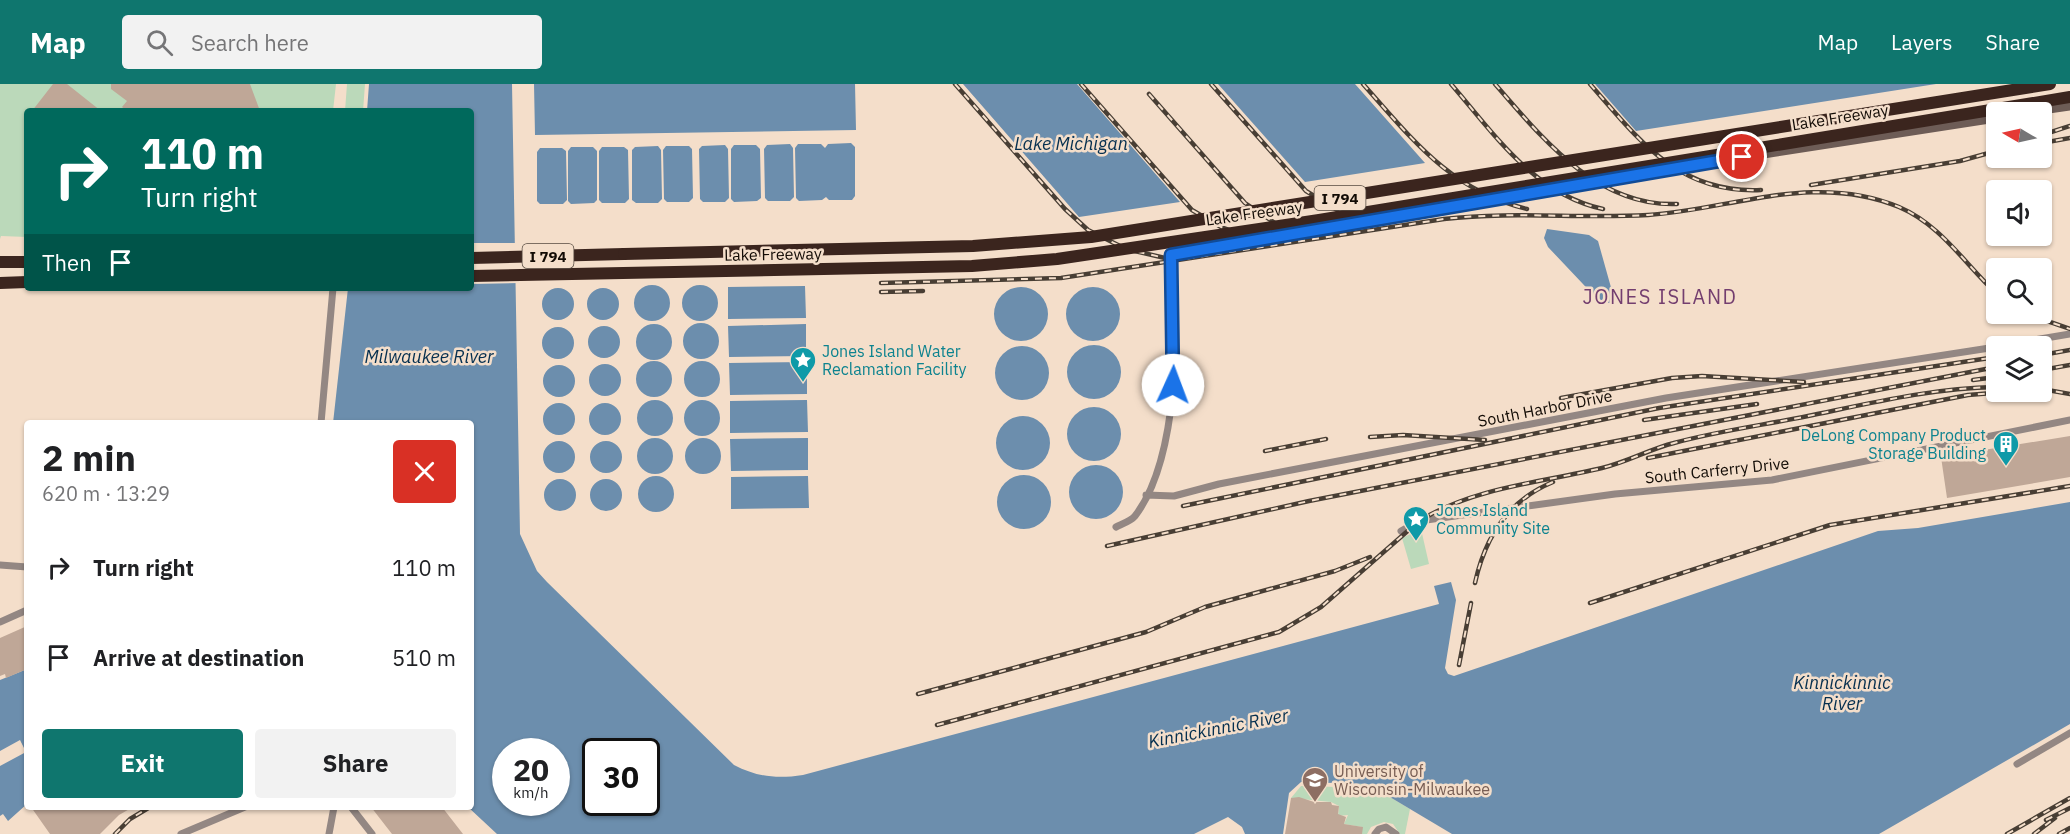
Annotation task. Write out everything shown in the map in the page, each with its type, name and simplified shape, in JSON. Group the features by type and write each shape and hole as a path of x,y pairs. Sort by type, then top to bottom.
{"highway":[{"name":"Lake Freeway","path":"474,258 973,246 1091,237 2050,84"},
{"name":"Lake Freeway","path":"474,276 972,266 1057,259 1319,220 2070,97"},
{"path":"0,262 24,262"},
{"path":"0,283 24,282"}],"street":[{"path":"2052,109 2070,106"},
{"path":"1116,528 1134,517 1146,495 1159,466 1170,419 1175,368 1171,255 1673,168 1986,120"},
{"path":"321,420 333,291"},
{"name":"South Harbor Drive","path":"2052,337 2070,334"},
{"name":"South Harbor Drive","path":"1146,495 1174,496 1219,484 1666,398 1986,349"},
{"name":"South Carferry Drive","path":"1401,531 1419,521 1552,502 1644,490 1772,480 2070,420"},
{"path":"0,565 24,567"},
{"path":"0,622 24,611"},
{"path":"2017,764 2070,733"},
{"path":"181,834 239,810"},
{"path":"329,834 333,810"},
{"path":"353,810 372,834"},
{"path":"1375,834 1379,829 1386,827 1396,834"}],"green space":[{"path":"0,84 336,84 333,108 24,108 24,237 1,236 0,239"},
{"path":"347,84 365,84 363,108 345,108"},
{"path":"1421,529 1429,564 1411,569 1402,538"},
{"path":"1346,784 1368,784 1410,809 1405,834 1400,834 1393,824 1384,822 1371,827 1367,834 1362,834 1362,827 1344,824 1348,815 1338,816 1339,806 1331,802 1291,798 1301,786 1339,787"}],"water":[{"name":"Kinnickinnic River","path":"369,84 512,84 520,534 537,571 547,582 734,765 751,772 776,777 803,775 1439,604 1434,586 1451,582 1456,600 1445,668 1448,674 1454,676 1878,531 1918,528 2070,502 2070,724 1879,834 1452,834 1368,784 1301,782 1289,793 1283,834 1245,834 1242,827 1228,817 1194,834 497,834 471,810 474,810 474,420 333,420 348,291 474,291 474,108 367,108"},
{"path":"534,84 855,84 856,130 535,135"},
{"name":"Lake Michigan","path":"963,84 1077,84 1180,202 1079,217"},
{"path":"1218,84 1355,84 1425,163 1305,182"},
{"path":"1595,84 1936,84 1636,131"},
{"path":"851,143 855,147 855,196 852,200 829,200 826,197 822,200 799,201 796,198 795,148 798,144 821,144 825,148 828,144"},
{"path":"790,144 793,148 794,197 790,201 768,201 765,198 764,149 767,145"},
{"path":"725,145 728,149 729,198 725,202 703,202 700,199 699,149 702,146"},
{"path":"734,145 756,145 760,149 761,198 757,201 734,202 731,199 731,149"},
{"path":"658,146 661,150 662,199 658,203 636,203 632,200 632,150 635,147"},
{"path":"666,146 689,146 692,149 693,198 689,202 667,202 664,199 663,150"},
{"path":"571,147 593,147 597,151 597,200 594,203 571,204 568,201 568,151"},
{"path":"602,147 624,147 628,150 629,199 625,203 602,203 599,200 599,151"},
{"path":"540,148 562,148 566,151 567,200 563,204 540,204 537,201 537,152"},
{"path":"1547,229 1589,235 1598,241 1612,291 1610,303 1600,302 1548,247 1544,238"},
{"path":"652,285 665,290 670,303 665,316 652,321 639,316 634,303 639,290"},
{"path":"700,285 713,290 718,303 713,316 700,321 687,316 682,303 687,290"},
{"path":"805,286 806,318 728,319 728,287"},
{"path":"1016,287 1026,287 1036,291 1044,299 1048,314 1044,329 1036,337 1026,341 1016,341 1006,337 998,329 994,319 994,309 998,299 1006,291"},
{"path":"1088,287 1098,287 1108,291 1116,299 1120,314 1116,329 1108,337 1098,341 1088,341 1078,337 1070,329 1066,319 1066,309 1070,299 1078,291"},
{"path":"558,288 569,293 574,304 569,315 558,320 547,315 542,304 547,293"},
{"path":"603,288 614,293 619,304 614,315 603,320 592,315 587,304 592,293"},
{"path":"701,323 714,328 719,341 714,354 701,359 688,354 683,341 688,328"},
{"path":"654,324 667,329 672,342 667,355 654,360 641,355 636,342 641,329"},
{"path":"806,324 806,356 729,357 728,326"},
{"path":"604,326 615,331 620,342 615,353 604,358 593,353 588,342 593,331"},
{"path":"558,327 569,332 574,343 569,354 558,359 547,354 542,343 547,332"},
{"path":"1089,345 1099,345 1109,349 1117,357 1121,372 1117,387 1109,395 1099,399 1089,399 1079,395 1071,387 1067,377 1067,367 1071,357 1079,349"},
{"path":"1017,346 1027,346 1037,350 1045,358 1049,373 1045,388 1037,396 1027,400 1017,400 1007,396 999,388 995,378 995,368 999,358 1007,350"},
{"path":"654,361 667,366 672,379 667,392 654,397 641,392 636,379 641,366"},
{"path":"702,361 715,366 720,379 715,392 702,397 689,392 684,379 689,366"},
{"path":"807,362 807,394 730,395 729,363"},
{"path":"605,364 616,369 621,380 616,391 605,396 594,391 589,380 594,369"},
{"path":"559,365 570,370 575,381 570,392 559,397 548,392 543,381 548,370"},
{"path":"655,400 668,405 673,418 668,431 655,436 642,431 637,418 642,405"},
{"path":"702,400 715,405 720,418 715,431 702,436 689,431 684,418 689,405"},
{"path":"807,400 808,432 730,433 730,401"},
{"path":"559,403 570,408 575,419 570,430 559,435 548,430 543,419 548,408"},
{"path":"605,403 616,408 621,419 616,430 605,435 594,430 589,419 594,408"},
{"path":"1089,407 1099,407 1109,411 1117,419 1121,434 1117,449 1109,457 1099,461 1089,461 1079,457 1071,449 1067,439 1067,429 1071,419 1079,411"},
{"path":"1018,416 1028,416 1038,420 1046,428 1050,443 1046,458 1038,466 1028,470 1018,470 1008,466 1000,458 996,448 996,438 1000,428 1008,420"},
{"path":"655,438 668,443 673,456 668,469 655,474 642,469 637,456 642,443"},
{"path":"703,438 716,443 721,456 716,469 703,474 690,469 685,456 690,443"},
{"path":"808,438 808,470 731,471 730,439"},
{"path":"559,441 570,446 575,457 570,468 559,473 548,468 543,457 548,446"},
{"path":"606,441 617,446 622,457 617,468 606,473 595,468 590,457 595,446"},
{"path":"1091,465 1101,465 1111,469 1119,477 1123,492 1119,507 1111,515 1101,519 1091,519 1081,515 1073,507 1069,497 1069,487 1073,477 1081,469"},
{"path":"1019,475 1029,475 1039,479 1047,487 1051,502 1047,517 1039,525 1029,529 1019,529 1009,525 1001,517 997,507 997,497 1001,487 1009,479"},
{"path":"656,476 669,481 674,494 669,507 656,512 643,507 638,494 643,481"},
{"path":"808,476 809,508 731,509 731,477"},
{"path":"560,479 571,484 576,495 571,506 560,511 549,506 544,495 549,484"},
{"path":"606,479 617,484 622,495 617,506 606,511 595,506 590,495 595,484"},
{"path":"24,670 24,807 8,821 3,814 0,816 0,680"}],"pier":[{"path":"474,243 518,243 519,283 474,284"},
{"path":"20,740 24,748 24,753 0,766 0,751"}],"building":[{"path":"53,84 67,84 97,108 34,108"},
{"path":"111,84 250,84 259,108 123,108 127,101 111,89"},
{"name":"DeLong Company Product Storage Building","path":"2070,436 2070,477 1947,498 1941,457"},
{"path":"24,627 24,670 6,678 5,674 0,676 0,638"},
{"name":"University of Wisconsin-Milwaukee","path":"1299,797 1314,802 1331,802 1332,805 1339,806 1338,814 1346,817 1344,824 1363,827 1362,834 1285,834 1291,798"},
{"path":"33,810 128,810 119,815 100,834 50,834"},
{"path":"373,810 444,810 463,834 392,834"}],"railway":[{"path":"955,84 1065,209 1088,230 1126,249 1165,258"},
{"path":"1081,84 1192,210 1221,227 1275,241"},
{"path":"1211,84 1306,191 1339,211 1386,223"},
{"path":"1363,84 1416,143 1455,176 1476,190 1500,201 1527,209"},
{"path":"1451,84 1500,142 1536,176 1556,190 1578,201 1603,209"},
{"path":"1495,84 1553,147 1597,182 1622,194 1648,202 1677,204"},
{"path":"1590,84 1644,143 1663,160 1683,173 1706,183 1732,189 1761,190"},
{"path":"1149,94 1245,203 1275,223 1322,234"},
{"path":"2052,132 2070,126"},
{"path":"2052,141 2070,138"},
{"path":"1811,185 1960,161 1986,154"},
{"path":"881,283 1061,278 1444,219 1495,216 1648,215 1805,193 1836,193 1868,197 1899,207 1940,234 1986,283"},
{"path":"881,292 923,291"},
{"path":"2052,323 2070,329"},
{"path":"2052,353 2070,350"},
{"path":"1183,506 1659,408 1986,359"},
{"path":"2052,368 2070,365"},
{"path":"1107,546 1309,501 1986,369"},
{"path":"1561,398 1672,378 1702,376 1804,382"},
{"path":"1973,380 1986,378"},
{"path":"937,725 1279,632 1321,607 1419,521 1462,500 1508,487 1602,468 1665,446 1707,435 1902,397 1986,387"},
{"path":"2052,391 2070,394"},
{"path":"1648,458 1968,395 1986,394"},
{"path":"1644,420 1757,404"},
{"path":"1370,437 1403,435 1485,440"},
{"path":"1265,451 1326,439"},
{"path":"1475,583 1485,550 1501,522 1524,499 1553,482"},
{"path":"1590,603 1830,525 2070,486"},
{"path":"918,694 1146,632 1205,607 1335,571 1370,557"},
{"path":"1459,665 1471,603"},
{"path":"2007,834 2070,798"},
{"path":"2046,820 2070,808"},
{"path":"115,834 130,819 145,810"},
{"path":"2034,834 2055,818"},
{"path":"2059,834 2070,828"}],"place":[{"name":"Jones Island Water Reclamation Facility","path":"803,383"},
{"name":"DeLong Company Product Storage Building","path":"2006,467"},
{"name":"Jones Island Community Site","path":"1416,542"},
{"name":"University of Wisconsin-Milwaukee","path":"1315,803"}],"district":[{"name":"JONES ISLAND","path":"1660,296"}],"route":[{"path":"1173,385 1175,368 1171,255 1742,157"}],"water label":[{"name":"Milwaukee River","path":"429,356"}]}
